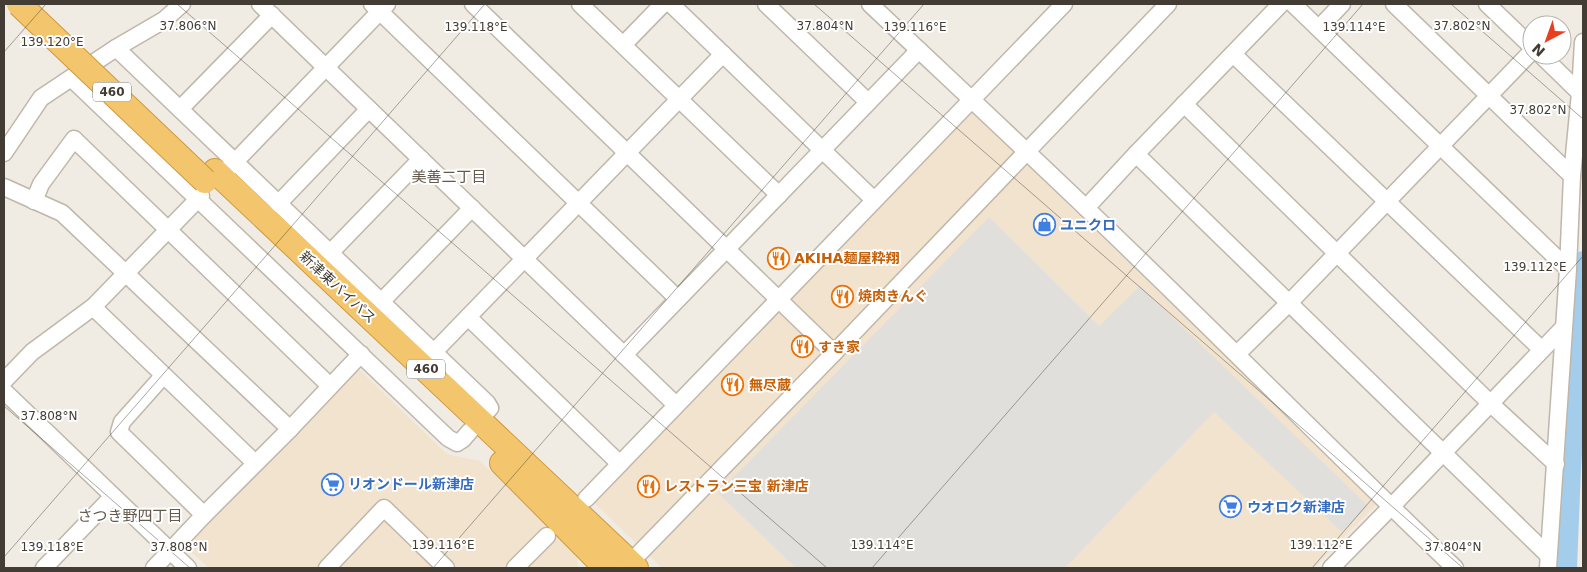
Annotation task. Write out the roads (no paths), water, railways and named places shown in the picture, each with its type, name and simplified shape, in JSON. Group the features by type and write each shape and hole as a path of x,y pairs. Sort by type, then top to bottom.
{"highway":[{"name":"新津東バイパス","path":"20,4 214,180 475,426 630,566"},
{"name":"新津東バイパス","path":"41,4 214,180"},
{"name":"新津東バイパス","path":"475,426 606,568"}],"street":[{"path":"4,153 41,98 116,48 164,20 182,4"},
{"path":"580,4 779,196"},
{"path":"623,45 671,4 874,200"},
{"path":"766,4 868,102"},
{"path":"870,4 1086,208 1455,568"},
{"path":"586,499 971,98 1064,4"},
{"path":"630,566 1168,4"},
{"path":"1086,208 1281,4"},
{"path":"1293,4 1568,269"},
{"path":"1318,28 1342,4"},
{"path":"1394,4 1572,176"},
{"path":"1487,4 1522,37"},
{"path":"4,381 32,352 93,307 214,180 326,67 380,6 578,203 678,299"},
{"path":"480,6 627,153 834,353"},
{"path":"180,109 266,9 676,405"},
{"path":"1548,562 1556,464 1572,176 1583,42"},
{"path":"71,78 214,180 361,354 448,438 457,443 463,439 490,408 487,404 278,204 214,180 180,109 116,48"},
{"path":"624,355 919,50"},
{"path":"433,353 723,54"},
{"path":"1232,54 1541,349"},
{"path":"1237,354 1290,302 1522,61"},
{"path":"1551,65 1580,93"},
{"path":"1184,104 1338,252 1490,403 1556,464"},
{"path":"278,204 369,109"},
{"path":"34,201 40,184 74,139 330,386"},
{"path":"1136,154 1443,452 1548,562"},
{"path":"330,253 421,159"},
{"path":"4,187 62,213 290,429"},
{"path":"381,302 472,208"},
{"path":"93,307 255,463"},
{"path":"468,317 620,464"},
{"path":"1331,568 1564,327"},
{"path":"154,568 361,354"},
{"path":"163,376 122,422 119,432 204,515"},
{"path":"4,391 188,568"},
{"path":"44,568 113,496"},
{"path":"335,565 384,508 446,568"},
{"path":"515,568 547,536"}],"waterway":[{"path":"1566,568 1583,262"}],"place":[{"name":"ユニクロ","path":"1044,225"},
{"name":"AKIHA麺屋粋翔","path":"778,258"},
{"name":"焼肉きんぐ","path":"842,296"},
{"name":"すき家","path":"802,347"},
{"name":"無尽蔵","path":"733,385"},
{"name":"リオンドール新津店","path":"332,484"},
{"name":"レストラン三宝 新津店","path":"648,486"},
{"name":"ウオロク新津店","path":"1231,507"}],"district":[{"name":"美善二丁目","path":"449,177"},
{"name":"さつき野四丁目","path":"130,516"}]}
